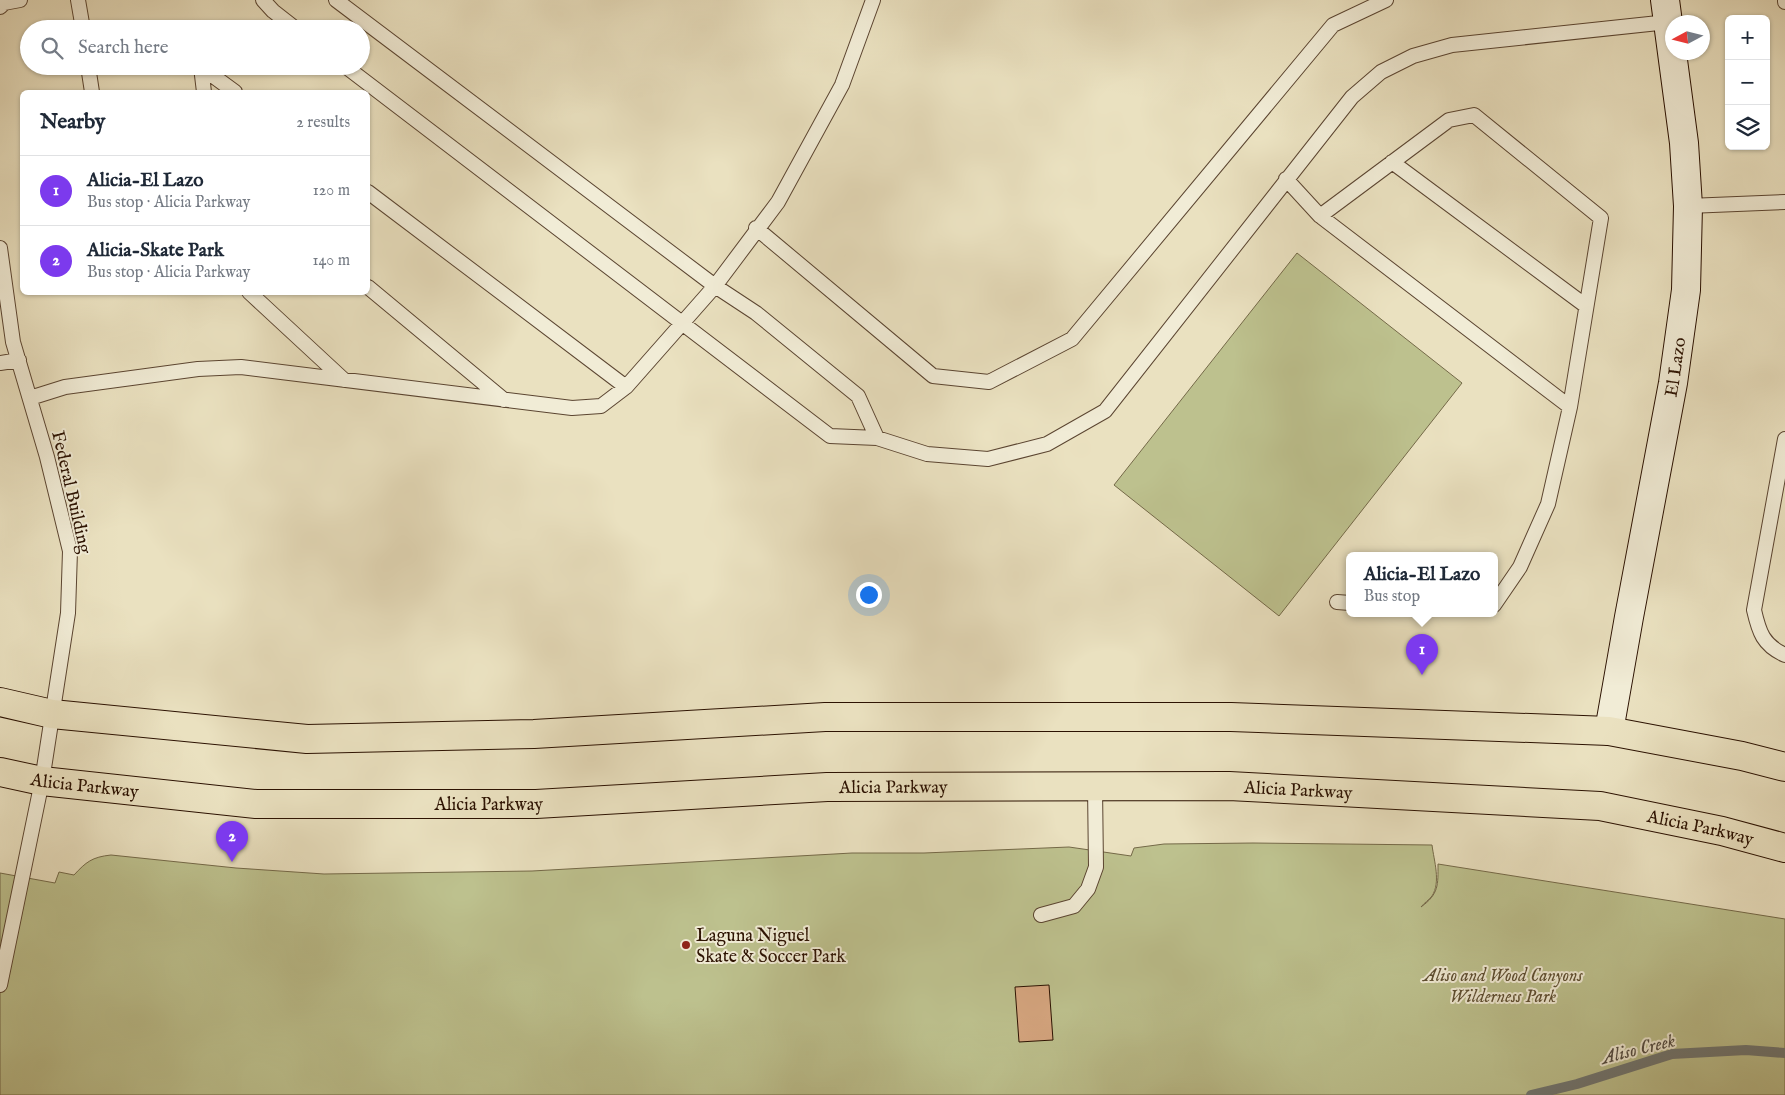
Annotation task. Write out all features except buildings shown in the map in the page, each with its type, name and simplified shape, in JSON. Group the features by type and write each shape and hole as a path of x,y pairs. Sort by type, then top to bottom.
{"main road":[{"path":"0,702 52,714 307,739 534,734 825,717 1231,717 1609,731 1742,756 1785,767"},
{"name":"Alicia Parkway","path":"0,772 42,781 256,804 536,804 827,787 1229,786 1600,806 1722,831 1785,848"}],"street":[{"name":"El Lazo","path":"1609,731 1628,618 1673,383 1686,290 1688,206 1684,143 1667,11"}],"lane":[{"path":"0,7 4,3 20,0"},
{"path":"78,0 81,20"},
{"path":"263,0 285,20"},
{"path":"336,0 362,20"},
{"path":"30,398 65,388 198,369 241,367 572,408 600,406 626,387 681,324 714,286 756,228 778,202 842,85 873,0"},
{"path":"756,228 932,376 989,382 1072,339 1332,24 1386,0"},
{"path":"357,75 830,436 876,438 927,454 988,459 1047,444 1105,411 1352,97 1381,72 1413,56 1452,45 1667,11"},
{"path":"370,26 714,286 756,314 858,396 876,438"},
{"path":"89,75 92,90"},
{"path":"202,75 204,90"},
{"path":"212,75 232,90"},
{"path":"1320,216 1449,120 1474,115 1601,218 1570,407 1548,504 1520,567 1498,599"},
{"path":"1392,162 1586,306"},
{"path":"1286,179 1320,216 1570,407"},
{"path":"370,194 626,387"},
{"path":"1688,206 1785,202"},
{"name":"Federal Building","path":"0,248 13,342 47,456 70,551 68,613 42,781 0,985"},
{"path":"370,289 505,400"},
{"path":"252,295 344,380"},
{"path":"0,363 19,360"},
{"path":"1785,439 1754,610 1758,631 1766,644 1785,655"},
{"path":"1041,915 1074,906 1088,889 1096,868 1095,787"}],"green space":[{"path":"1297,253 1462,383 1279,616 1114,485"},
{"name":"Laguna Niguel Skate & Soccer Park","path":"1164,844 1432,845 1436,871 1435,890 1421,907 1431,898 1436,889 1438,864 1785,919 1785,1095 0,1095 0,873 55,883 59,872 74,875 90,861 111,855 236,868 324,874 532,871 852,853 924,853 1069,847 1131,856 1134,848"}],"waterway":[{"name":"Aliso Creek","path":"1531,1095 1577,1084 1672,1054 1746,1050 1785,1053"}],"place":[{"name":"Alicia-El Lazo","path":"1422,675"},
{"name":"Alicia-Skate Park","path":"232,862"},
{"name":"Laguna Niguel Skate & Soccer Park","path":"686,945"}],"park label":[{"name":"Aliso and Wood Canyons Wilderness Park","path":"1503,985"}]}
